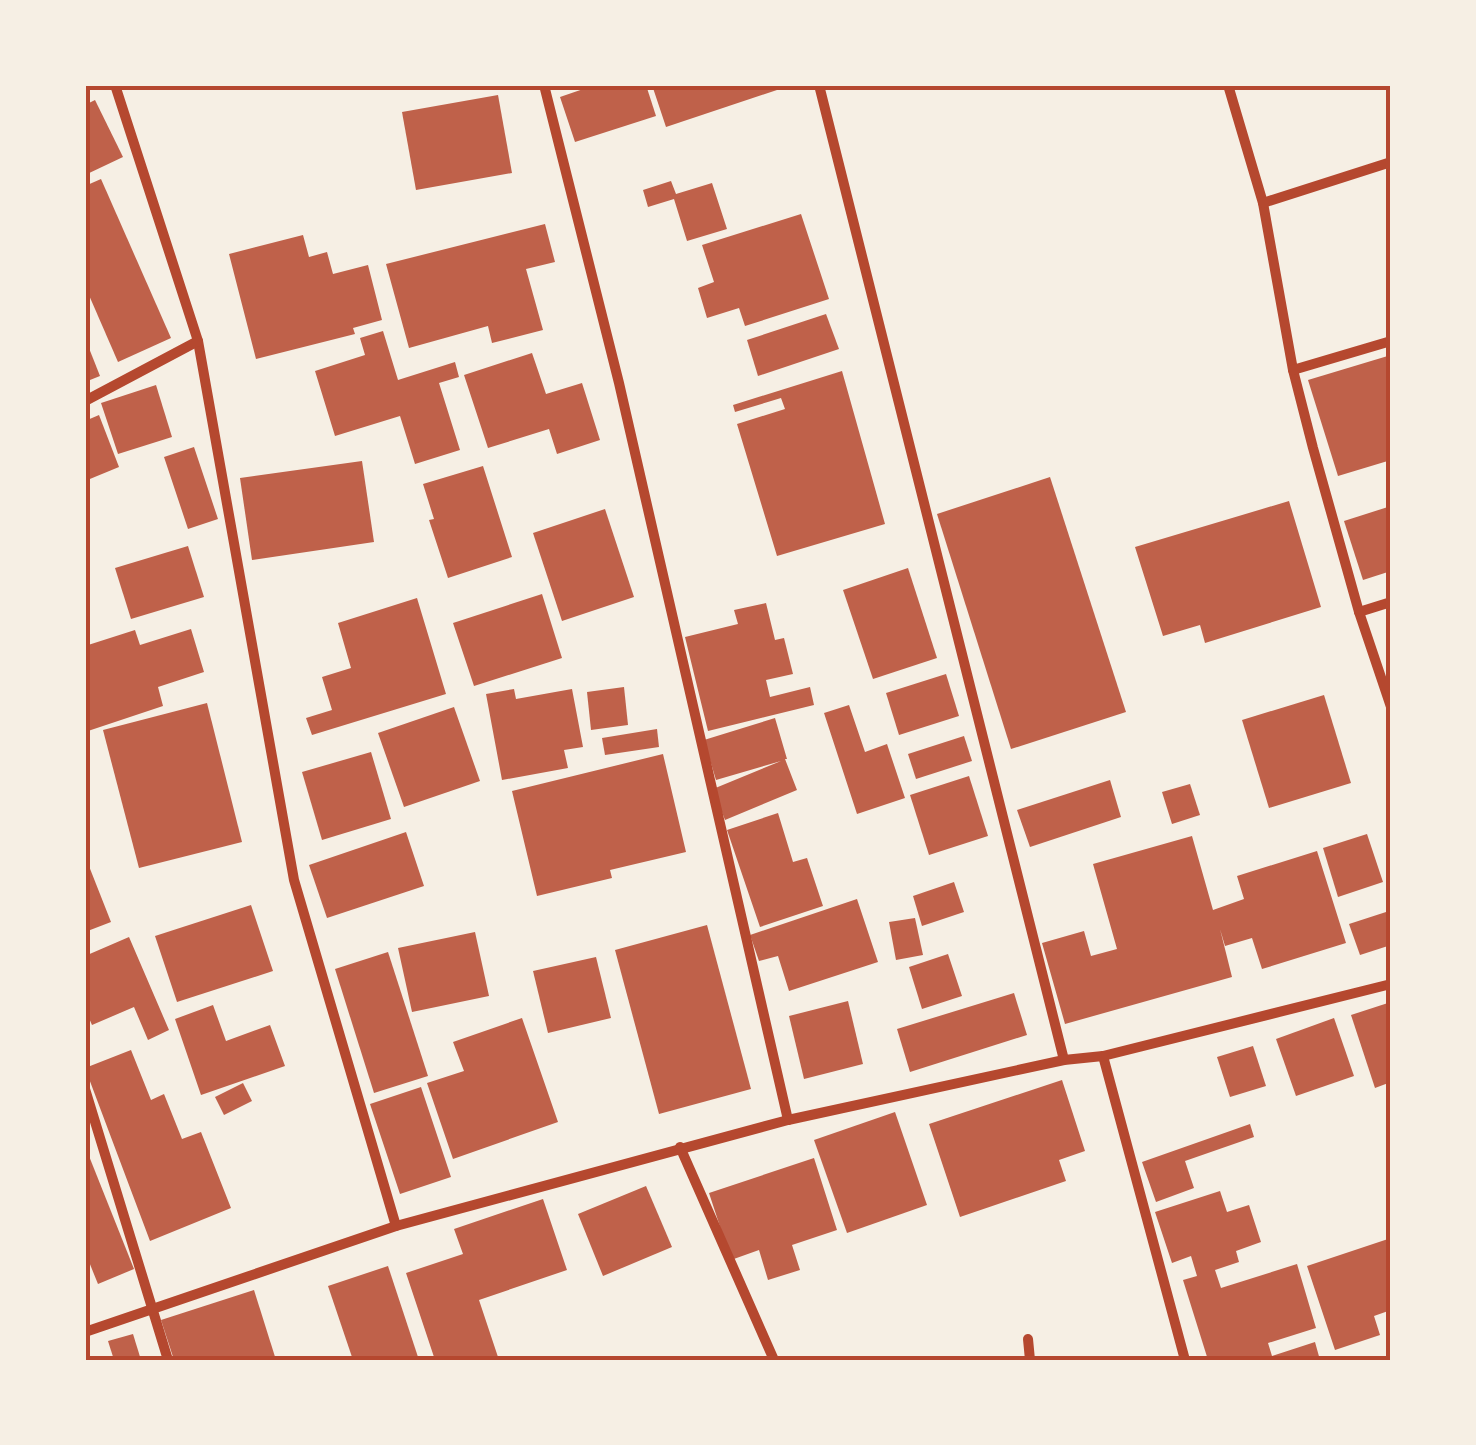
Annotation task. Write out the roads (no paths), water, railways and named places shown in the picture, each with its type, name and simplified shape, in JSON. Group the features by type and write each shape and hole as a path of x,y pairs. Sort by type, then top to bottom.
{"street":[{"path":"115,85 198,341 294,880 396,1226"},
{"path":"544,85 620,382 788,1120"},
{"path":"819,85 1064,1060"},
{"path":"1228,85 1263,203 1293,370 1359,612 1391,708"},
{"path":"1263,203 1391,162"},
{"path":"85,402 198,341"},
{"path":"1293,370 1391,341"},
{"path":"1359,612 1391,602"},
{"path":"85,1332 153,1312 396,1226 680,1147 1064,1060 1102,1056 1391,984"},
{"path":"1102,1056 1185,1360"},
{"path":"85,1089 168,1360"},
{"path":"680,1147 774,1360"},
{"path":"1028,1339 1030,1360"}]}
